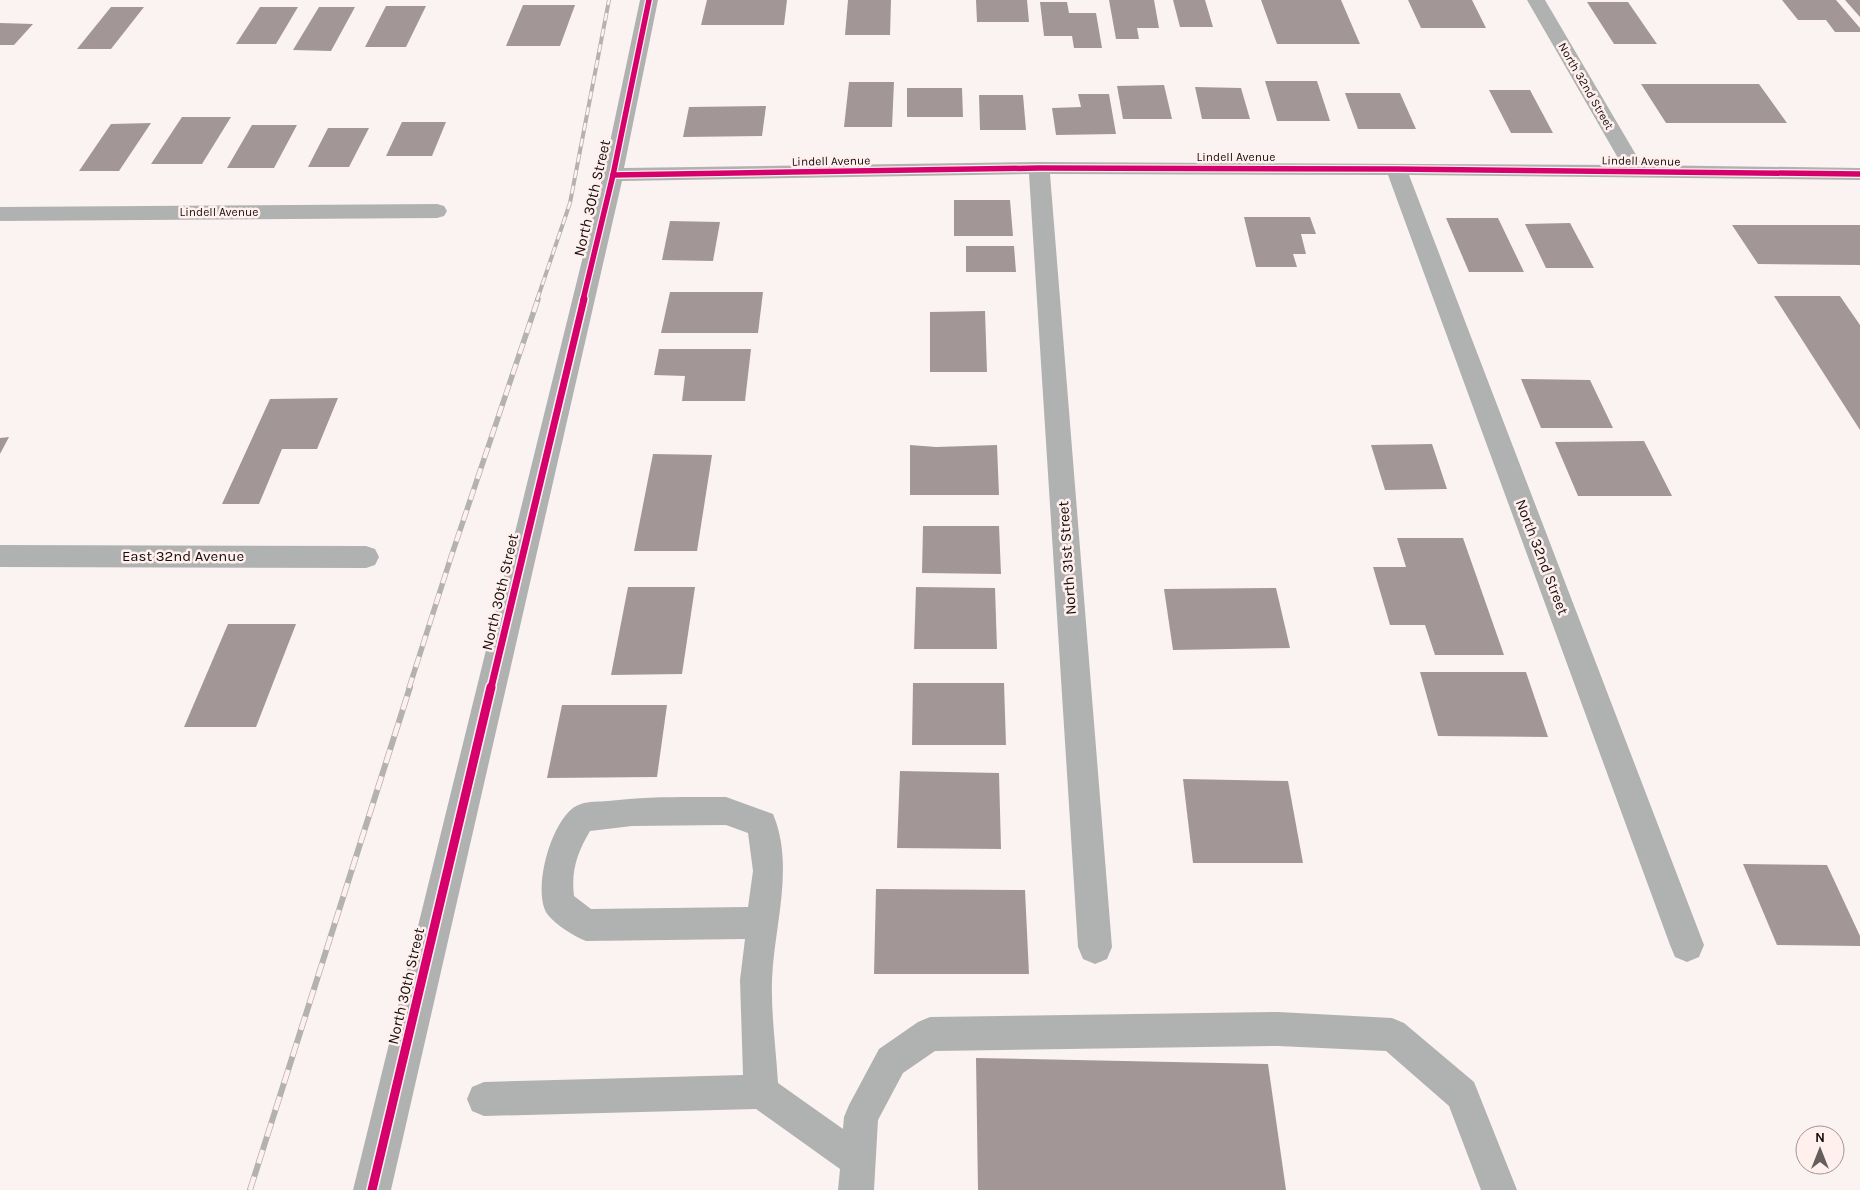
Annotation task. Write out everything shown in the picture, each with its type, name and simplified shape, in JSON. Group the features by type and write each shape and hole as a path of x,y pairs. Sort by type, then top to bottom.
{"street":[{"name":"North 30th Street","path":"372,1190 613,176 649,0"},
{"name":"North 32nd Street","path":"1536,0 1636,172"},
{"name":"Lindell Avenue","path":"613,176 1039,168 1396,169 1860,174"},
{"name":"North 31st Street","path":"1039,168 1095,947"},
{"name":"North 32nd Street","path":"1396,169 1687,945"},
{"name":"Lindell Avenue","path":"0,214 437,211"},
{"name":"East 32nd Avenue","path":"0,556 366,557"}],"lane":[{"path":"761,1092 756,980 768,872 762,824 726,811 632,812 580,818 562,848 556,882 559,904 586,925 762,923"},
{"path":"856,1175 861,1117 891,1061 930,1034 1278,1029 1392,1035 1462,1094 1496,1176 1499,1190"},
{"path":"484,1099 761,1092 856,1175"}],"building":[{"path":"707,0 787,0 784,25 701,25"},
{"path":"848,0 891,0 890,35 845,35"},
{"path":"976,0 1027,0 1029,22 977,22"},
{"path":"1109,0 1154,0 1159,28 1137,28 1139,39 1116,39"},
{"path":"1173,0 1205,0 1213,27 1180,27"},
{"path":"1261,0 1341,0 1360,44 1277,44"},
{"path":"1408,0 1472,0 1486,28 1421,28"},
{"path":"1782,0 1836,0 1860,28 1860,32 1835,32 1826,20 1798,20"},
{"path":"1845,0 1860,0 1860,17"},
{"path":"1040,2 1067,2 1069,13 1096,13 1102,48 1074,48 1072,36 1044,36"},
{"path":"1587,2 1628,2 1657,44 1614,44"},
{"path":"523,5 575,5 560,46 506,46"},
{"path":"386,6 426,6 406,47 365,47"},
{"path":"111,7 144,7 111,49 77,49"},
{"path":"260,7 298,7 276,44 236,44"},
{"path":"319,7 355,7 331,51 293,50"},
{"path":"0,23 33,24 14,45 0,45"},
{"path":"1265,81 1317,81 1330,121 1277,121"},
{"path":"849,82 894,82 892,127 844,127"},
{"path":"1641,84 1759,84 1787,123 1666,123"},
{"path":"1164,85 1172,119 1123,119 1117,86"},
{"path":"1195,87 1241,88 1250,119 1202,119"},
{"path":"907,88 962,88 963,117 907,117"},
{"path":"1489,90 1530,90 1553,133 1511,133"},
{"path":"1345,93 1400,93 1416,129 1358,129"},
{"path":"1078,94 1109,94 1116,134 1056,135 1052,108 1081,107"},
{"path":"979,95 1023,95 1026,130 980,130"},
{"path":"766,106 762,136 683,137 689,107"},
{"path":"182,117 231,117 202,164 151,164"},
{"path":"402,122 446,122 432,156 386,156"},
{"path":"151,123 119,171 79,171 111,124"},
{"path":"252,125 297,125 274,168 227,168"},
{"path":"328,128 369,128 349,167 308,167"},
{"path":"954,200 1010,200 1013,236 954,236"},
{"path":"1244,217 1310,217 1316,234 1301,234 1306,254 1293,254 1297,267 1256,267"},
{"path":"1446,218 1498,218 1524,272 1469,272"},
{"path":"670,221 720,222 713,261 662,260"},
{"path":"1570,223 1594,268 1546,268 1525,224"},
{"path":"1732,225 1860,225 1860,265 1758,264"},
{"path":"966,246 1014,246 1016,272 966,272"},
{"path":"670,292 763,292 758,333 661,333"},
{"path":"1774,296 1840,296 1860,325 1860,430"},
{"path":"985,311 987,372 930,372 930,312"},
{"path":"659,349 751,349 745,401 682,401 685,376 654,375"},
{"path":"1521,379 1590,380 1613,428 1541,428"},
{"path":"338,398 317,449 282,449 259,504 222,504 270,399"},
{"path":"9,437 0,454 0,438"},
{"path":"1644,441 1672,496 1578,496 1555,442"},
{"path":"1432,444 1447,489 1385,490 1371,445"},
{"path":"910,445 936,447 997,445 999,495 910,495"},
{"path":"653,454 712,455 697,551 634,551"},
{"path":"923,526 999,526 1001,574 922,573"},
{"path":"1397,538 1463,538 1504,655 1435,655 1425,625 1390,625 1373,567 1406,567"},
{"path":"628,587 695,587 682,674 611,675"},
{"path":"916,587 995,588 997,649 914,649"},
{"path":"1276,588 1290,648 1173,650 1164,589"},
{"path":"228,624 296,624 256,727 184,727"},
{"path":"1420,672 1526,672 1548,737 1438,736"},
{"path":"913,683 1004,683 1006,745 912,745"},
{"path":"562,705 667,705 657,777 547,778"},
{"path":"900,771 999,773 1001,849 897,848"},
{"path":"1183,779 1288,781 1303,863 1193,863"},
{"path":"1743,864 1827,865 1860,936 1860,946 1777,945"},
{"path":"876,889 1025,890 1029,974 874,974"},
{"path":"976,1058 1268,1064 1286,1190 978,1190"}],"railway":[{"path":"537,300 570,203 609,0"},
{"path":"409,688 538,299"},
{"path":"250,1190 410,687"}],"cycle path":[{"path":"372,1190 613,175 649,0"},
{"path":"613,175 1039,168 1396,169 1860,174"}]}
